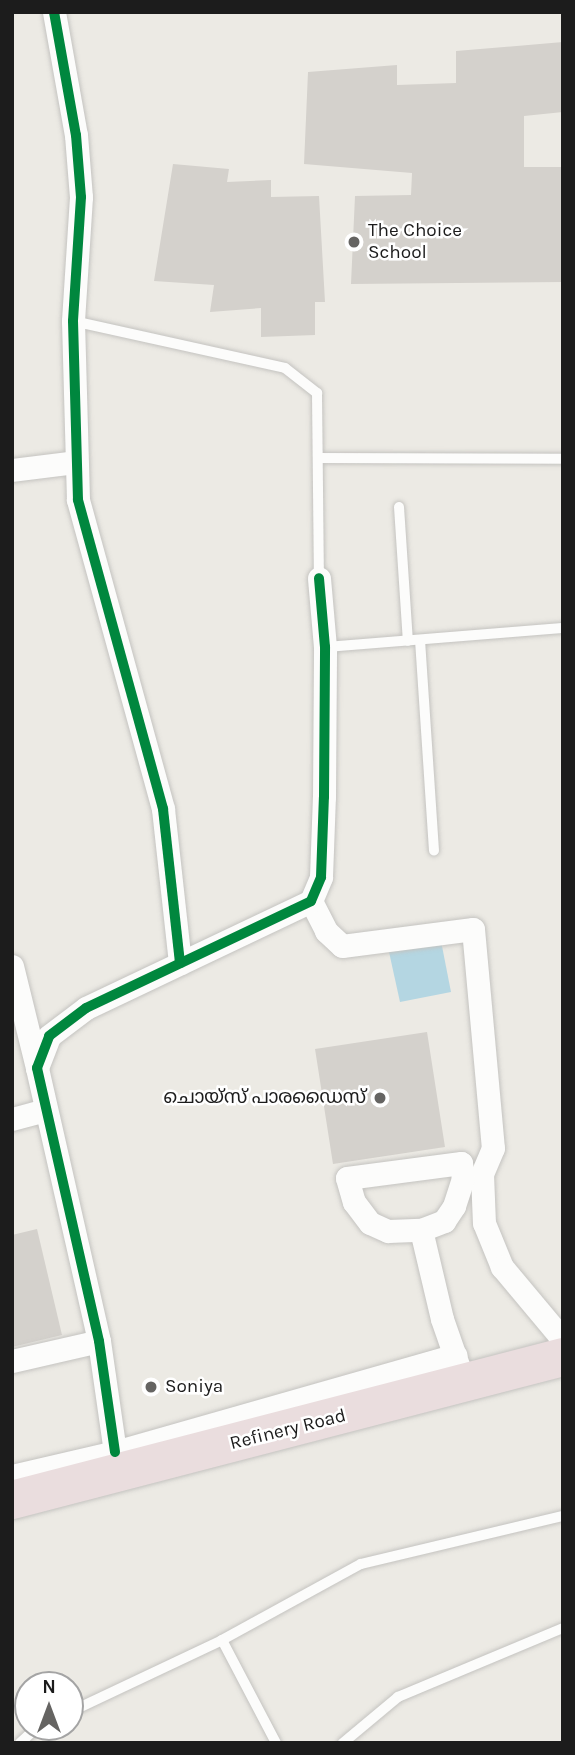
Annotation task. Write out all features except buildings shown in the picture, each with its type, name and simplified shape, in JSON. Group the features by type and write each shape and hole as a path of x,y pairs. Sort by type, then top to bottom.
{"highway":[{"name":"Refinery Road","path":"12,1500 391,1404 460,1370 563,1357"}],"street":[{"path":"54,12 76,135 81,197 73,321 78,500 163,808 180,963"},
{"path":"12,470 76,462"},
{"path":"37,1068 48,1036 86,1008 311,901 321,877 326,647 320,578"},
{"path":"311,901 326,931 342,946 474,929 493,1148 482,1174 484,1223 502,1267 563,1340"},
{"path":"12,966 99,1341 115,1452"},
{"path":"12,1119 45,1110"},
{"path":"461,1163 463,1179 454,1206 444,1221 421,1230 388,1231 370,1223 354,1202 347,1178 461,1163"},
{"path":"12,1476 460,1370 442,1319 421,1230"},
{"path":"12,1361 99,1341"}],"lane":[{"path":"73,321 285,368 317,393 320,578"},
{"path":"318,458 563,459"},
{"path":"399,507 408,641"},
{"path":"326,647 563,628"},
{"path":"420,640 433,851"},
{"path":"84,1705 222,1640 361,1564 563,1516"},
{"path":"342,1743 398,1697 563,1628"},
{"path":"222,1640 276,1743"}],"water":[{"path":"441,941 451,992 400,1002 389,952"}],"cycle path":[{"path":"54,12 76,135 81,197 73,321 78,500 163,809 180,963"},
{"path":"115,1452 99,1341 37,1068 49,1036 86,1008 311,901 321,877 324,797 325,647 319,578"}],"place":[{"name":"The Choice School","path":"354,242"},
{"name":"ചൊയ്സ് പാരഡൈസ്","path":"380,1098"},
{"name":"Soniya","path":"151,1387"}]}
